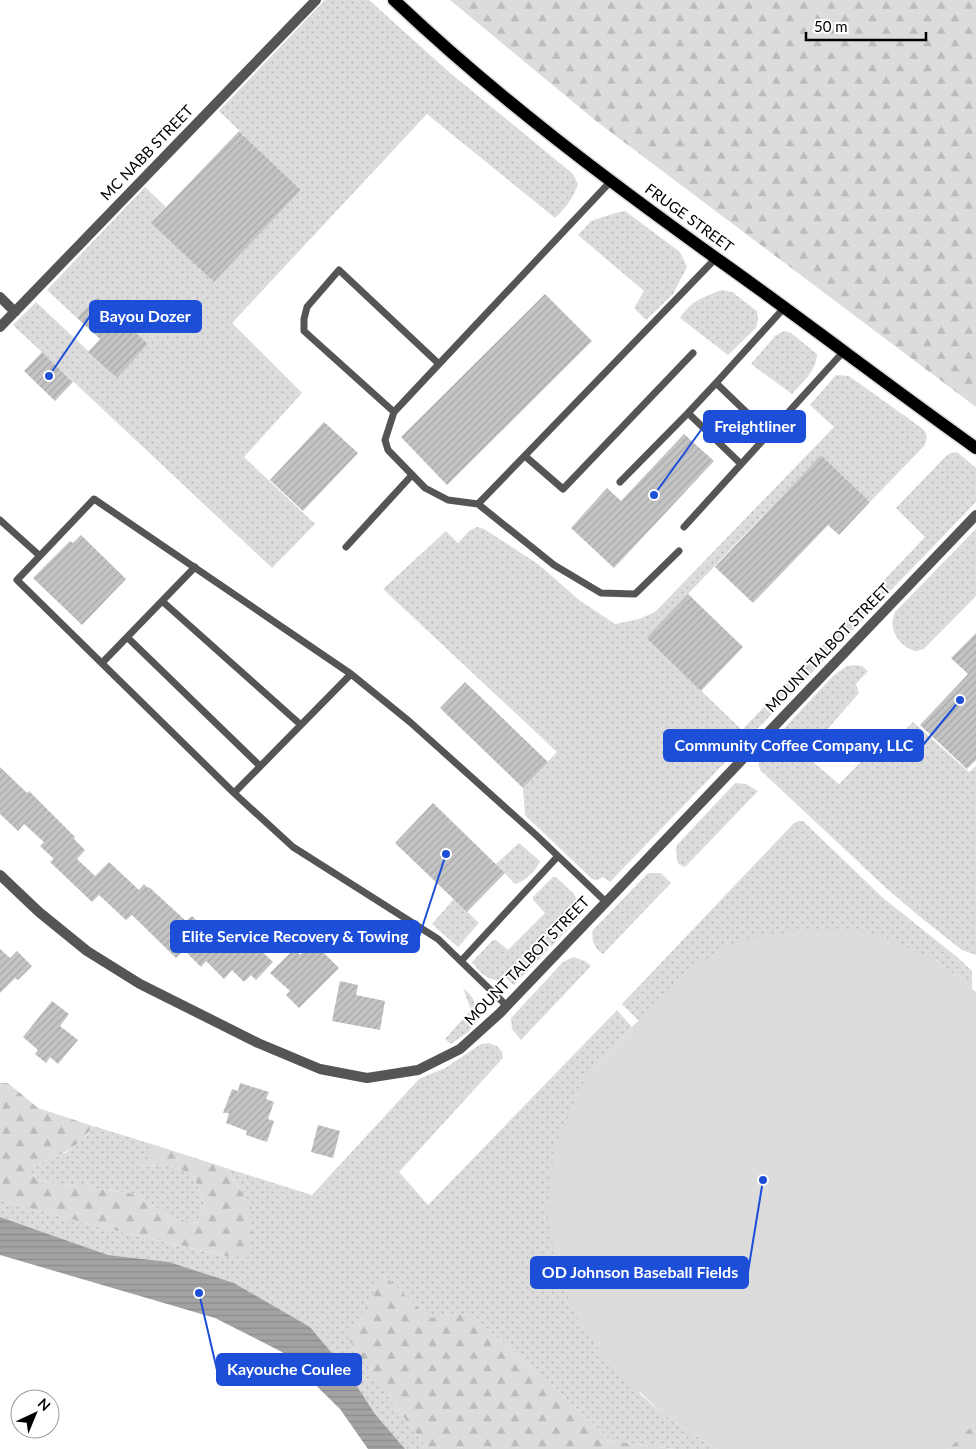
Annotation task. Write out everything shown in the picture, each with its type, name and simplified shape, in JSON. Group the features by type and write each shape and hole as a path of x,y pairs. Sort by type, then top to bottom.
{"main road":[{"name":"FRUGE STREET","path":"394,0 511,104 680,232 976,448"}],"street":[{"name":"MC NABB STREET","path":"0,328 316,0"},
{"path":"0,297 15,312"},
{"name":"MOUNT TALBOT STREET","path":"0,874 39,912 87,951 140,984 258,1042 320,1069 367,1078 418,1070 460,1049 507,1006 976,515"}],"lane":[{"path":"611,180 394,412 385,440 388,450 425,488 448,500 478,504 554,565 601,593 635,594 679,552"},
{"path":"478,504 716,258"},
{"path":"394,412 304,331 307,307 339,270 439,364"},
{"path":"620,482 688,413 784,308"},
{"path":"684,527 844,351"},
{"path":"525,456 563,490 693,353"},
{"path":"716,383 768,433"},
{"path":"688,413 741,464"},
{"path":"346,547 412,475"},
{"path":"507,1006 438,939 293,847 234,793 17,580 94,499 351,674 410,722 606,902"},
{"path":"0,520 40,556"},
{"path":"102,663 195,567"},
{"path":"162,601 300,725"},
{"path":"127,637 260,766"},
{"path":"234,793 351,674"},
{"path":"461,961 558,856"}],"green space":[{"path":"325,0 369,0 449,72 573,174 578,184 569,203 555,218 427,114 232,323 302,393 244,457 315,524 272,568 13,325 36,302 117,378 148,344 97,297 77,318 47,290 145,187 166,207 152,223 214,282 301,190 219,111"},
{"path":"450,0 976,0 976,407 596,121"},
{"path":"625,211 680,252 687,267 673,294 646,320 634,308 644,291 578,235 591,221"},
{"path":"721,290 732,292 757,311 758,320 756,328 728,355 680,318 693,303"},
{"path":"784,331 791,333 817,354 812,371 792,394 751,364 775,336"},
{"path":"836,375 849,376 923,429 927,437 925,445 870,502 821,455 646,638 742,730 925,537 896,508 951,453 957,452 976,468 976,502 610,882 603,877 597,880 592,879 525,815 523,788 557,752 383,589 446,531 458,543 469,531 477,527 484,529 538,564 579,600 615,624 639,619 655,612 834,427 810,405"},
{"path":"976,529 976,596 924,649 916,651 908,648 894,632 893,618 895,612"},
{"path":"847,666 862,666 868,671 856,684 859,693 805,755 839,784 884,738 891,744 913,722 969,772 976,766 976,955 962,950 885,887 760,770 758,761 761,753 834,675"},
{"path":"735,783 746,784 758,791 685,867 678,864 677,845"},
{"path":"803,821 883,898 972,971 972,989 936,960 686,972 639,1021 622,1004 794,823"},
{"path":"519,843 540,861 530,875 515,884 496,864"},
{"path":"648,873 661,873 671,883 603,954 594,944 593,930"},
{"path":"553,877 556,877 577,899 571,911 579,918 514,985 505,977 495,980 486,977 472,962 493,940 496,940 508,950 545,913 533,900 533,897"},
{"path":"454,899 479,923 458,947 432,924"},
{"path":"805,930 869,932 936,960 976,992 976,1422 948,1449 716,1449 662,1413 607,1361 575,1314 557,1268 547,1210 554,1150 584,1081 632,1027 686,972 739,940"},
{"path":"573,957 585,961 591,966 521,1040 512,1029 511,1018 563,962"},
{"path":"463,988 473,999 475,1005 472,1013 478,1020 468,1032 451,1044 445,1039 471,1010"},
{"path":"617,1010 632,1027 584,1081 640,1394 662,1413 716,1449 675,1449 611,1441 549,1383 470,1314 429,1319 384,1275 389,1398 428,1449 405,1449 375,1414 347,1371 310,1327 234,1283 169,1262 108,1255 0,1217 0,1200 100,1227 225,1256 251,1206 226,1168 312,1195 419,1079 445,1068 481,1044 489,1043 497,1046 502,1052 503,1058 399,1172 428,1205"},
{"path":"0,1083 8,1083 38,1108 93,1126 72,1148 27,1169 41,1181 135,1194 172,1218 197,1223 205,1205 193,1174 168,1166 138,1165 158,1146 226,1168 251,1206 252,1239 248,1257 226,1256 100,1227 0,1200"},
{"path":"93,1126 158,1146 139,1165 168,1166 193,1174 205,1205 197,1223 172,1218 135,1194 41,1181 27,1169 67,1152 88,1134"},
{"path":"384,1275 429,1318 470,1314 549,1383 611,1441 675,1449 428,1449 389,1398 348,1338"},
{"path":"976,1422 976,1449 948,1449"}],"shaded area":[{"path":"0,1217 108,1255 169,1262 234,1283 310,1327 347,1371 375,1414 405,1449 368,1449 340,1409 282,1352 215,1318 0,1255"}],"building":[{"path":"239,131 301,190 214,282 151,223"},
{"path":"545,294 592,341 447,485 401,437"},
{"path":"97,297 148,344 117,378 88,352 100,339 77,318"},
{"path":"42,352 73,382 55,401 24,371"},
{"path":"324,422 358,453 303,511 270,480"},
{"path":"684,434 714,461 614,568 571,528 607,488 621,501"},
{"path":"821,455 870,502 839,535 828,525 753,603 715,567"},
{"path":"81,535 126,579 82,625 33,578 70,541 73,543"},
{"path":"688,594 743,647 701,691 646,638"},
{"path":"976,633 976,760 967,769 920,725 968,674 951,658"},
{"path":"465,682 548,762 523,788 440,708"},
{"path":"0,767 27,793 29,791 75,837 74,839 85,850 77,859 95,876 109,862 139,890 144,884 149,887 186,921 192,916 225,947 241,931 273,962 256,980 251,975 244,982 232,970 224,979 206,961 201,967 184,950 176,958 132,915 126,920 99,895 92,902 50,862 54,859 40,846 44,842 24,824 18,831 0,814"},
{"path":"433,803 505,873 467,912 395,843"},
{"path":"308,947 314,953 319,948 339,968 299,1008 286,995 290,991 270,973 294,949 300,955"},
{"path":"0,949 10,958 17,951 32,966 18,980 15,978 0,993"},
{"path":"340,981 358,985 356,995 385,1001 380,1030 332,1021"},
{"path":"52,1001 69,1014 60,1026 78,1040 58,1064 50,1057 46,1063 35,1054 38,1050 23,1037"},
{"path":"240,1083 269,1092 266,1099 274,1102 268,1119 274,1121 267,1142 246,1135 247,1131 226,1123 229,1113 223,1113 232,1089 238,1091"},
{"path":"318,1125 340,1131 333,1158 311,1152"}],"place":[{"name":"Bayou Dozer","path":"49,376"},
{"name":"Freightliner","path":"654,495"},
{"name":"Community Coffee Company, LLC","path":"960,700"},
{"name":"Elite Service Recovery & Towing","path":"446,854"},
{"name":"OD Johnson Baseball Fields","path":"763,1180"},
{"name":"Kayouche Coulee","path":"199,1293"}]}
